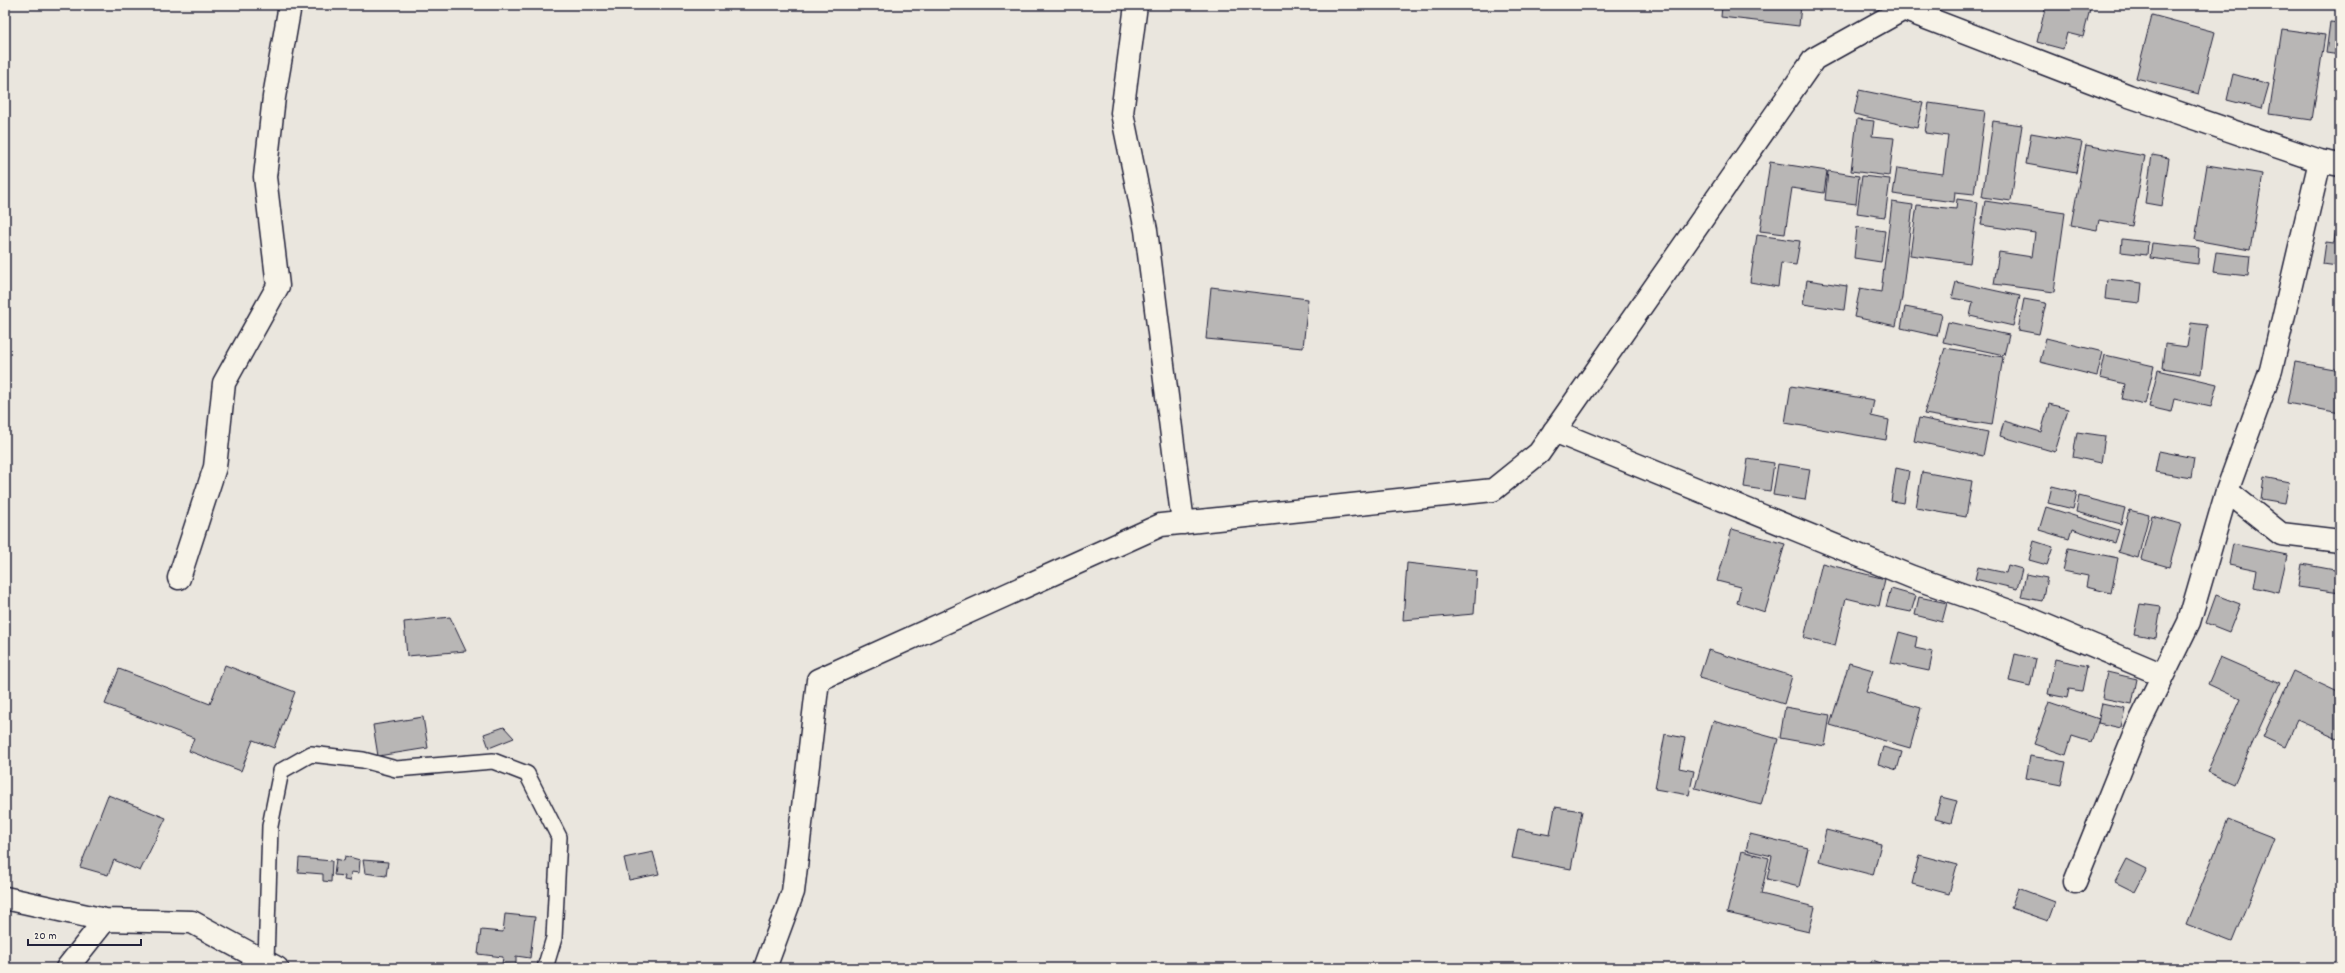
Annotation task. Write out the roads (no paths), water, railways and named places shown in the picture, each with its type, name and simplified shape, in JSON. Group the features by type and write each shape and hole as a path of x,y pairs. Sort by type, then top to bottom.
{"street":[{"path":"179,578 215,467 224,383 278,286 265,177 274,97 290,5"},
{"path":"1136,5 1122,113 1146,230 1184,523"},
{"path":"765,968 794,892 818,680 1161,526 1493,490 1539,453 1814,59 1905,6 2129,96 2330,163 2271,370 2227,491 2189,622 2136,728 2075,882"},
{"path":"1554,431 1897,571 2023,616 2163,675"},
{"path":"2227,491 2281,534 2340,541"},
{"path":"5,898 105,920 192,922 272,965"},
{"path":"67,968 105,920"}],"lane":[{"path":"272,965 270,826 281,771 311,754 363,760 396,769 493,761 527,774 559,837 554,938 545,968"}]}
